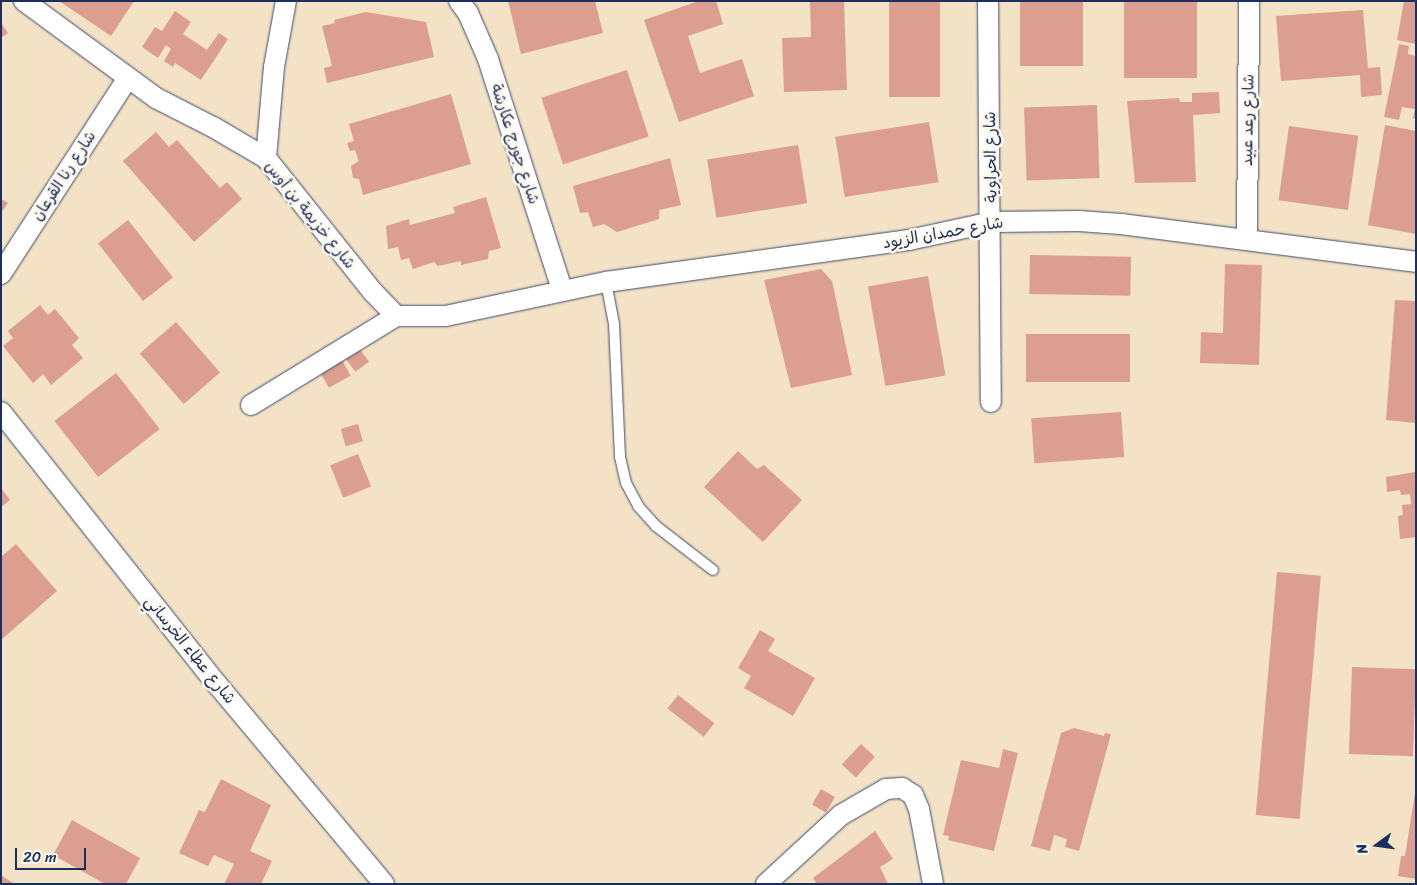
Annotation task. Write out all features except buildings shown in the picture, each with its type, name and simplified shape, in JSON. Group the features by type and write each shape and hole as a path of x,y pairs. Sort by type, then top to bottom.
{"street":[{"name":"شارع خزيمة بن أوس","path":"24,1 156,98 213,127 266,158 373,292 396,316"},
{"path":"266,158 274,67 286,1"},
{"name":"شارع جورج عكارشة","path":"459,1 468,13 488,59 562,290"},
{"name":"شارع الحراوية","path":"988,1 992,222 991,402"},
{"name":"شارع رعد عبيد","path":"1247,239 1249,1"},
{"name":"شارع رنا القرعان","path":"1,274 127,78"},
{"name":"شارع حمدان الزيود","path":"562,290 606,282 909,240 992,222 1079,221 1247,239 1416,262"},
{"path":"251,405 396,316 446,316 562,290"},
{"name":"شارع عطاء الخرساني","path":"1,412 216,684 384,884"},
{"path":"766,884 842,815 886,789 902,788 913,795 919,809 933,884"}],"lane":[{"path":"606,282 614,324 620,457 626,483 638,506 656,526 713,570"}]}
